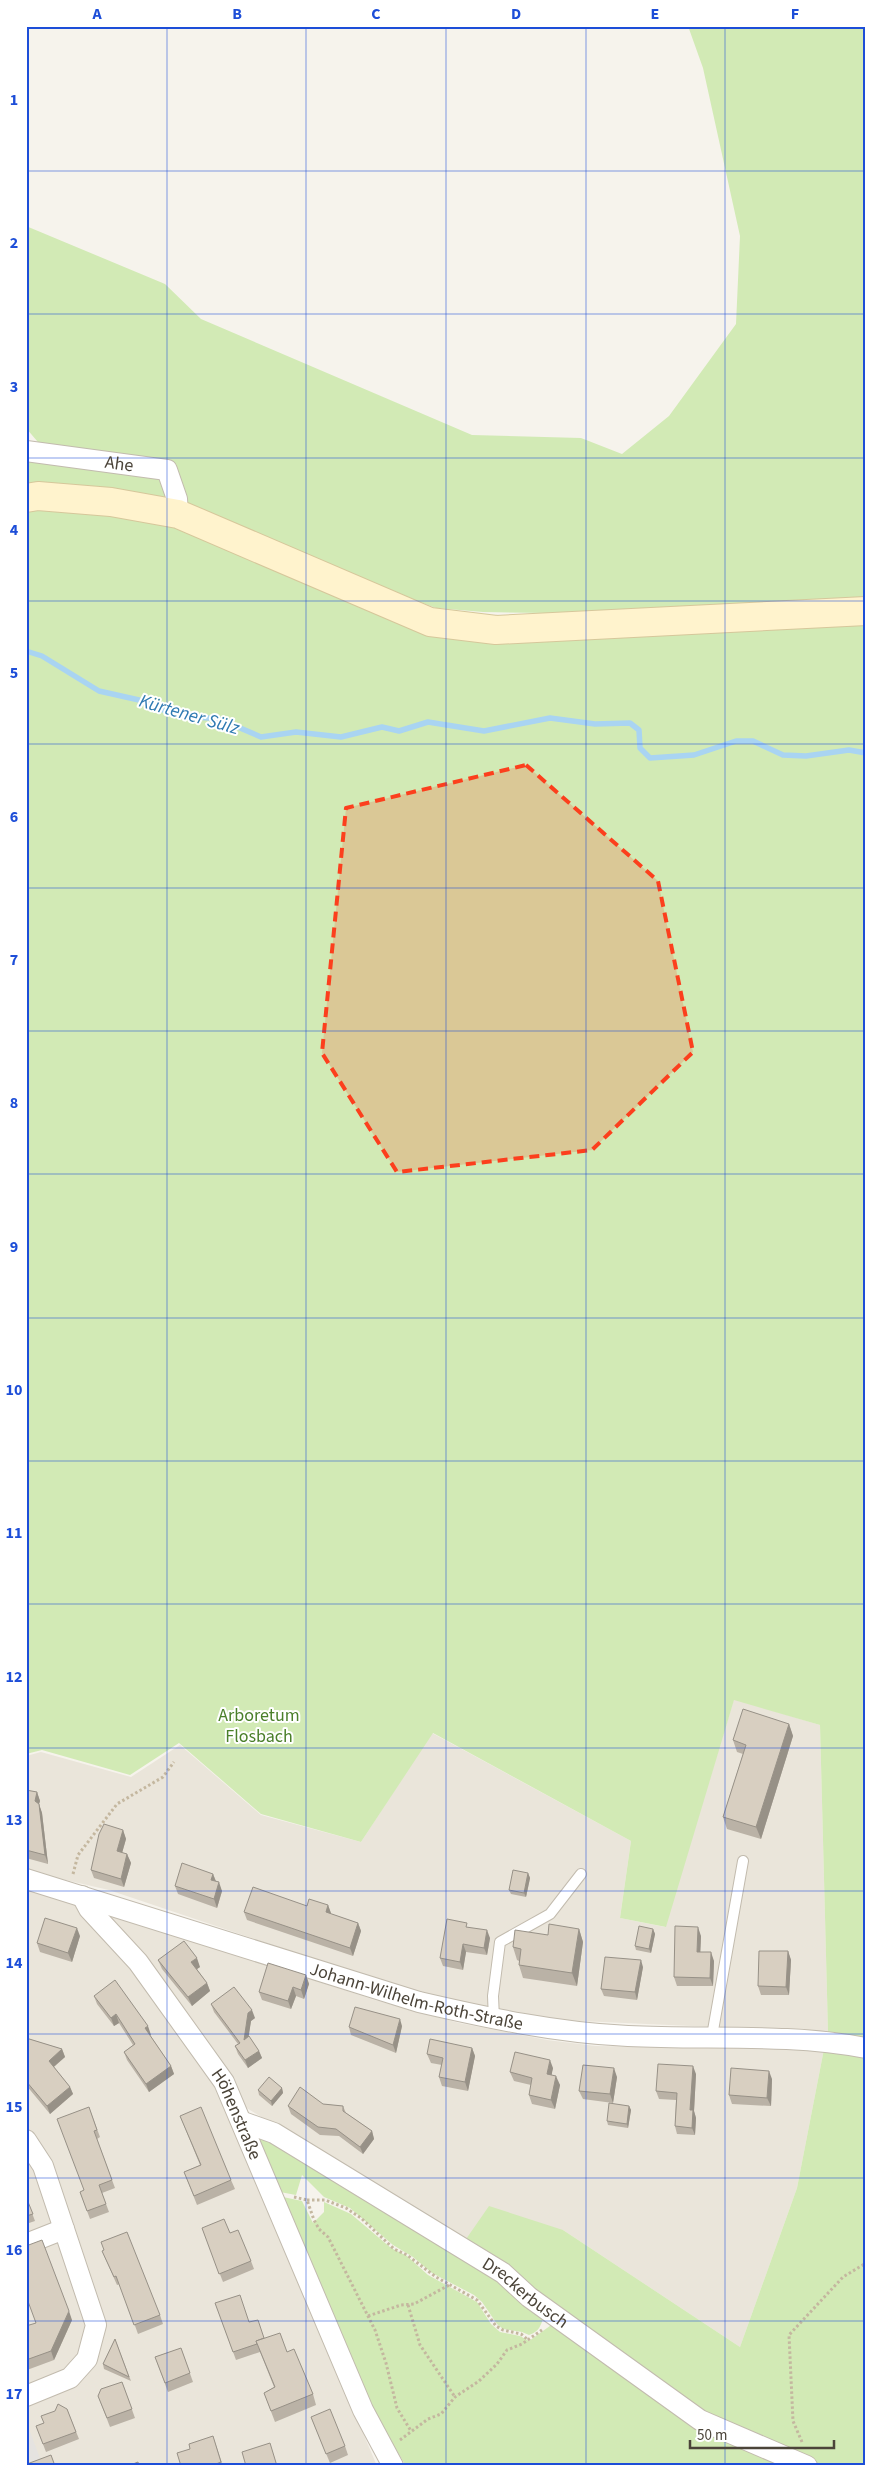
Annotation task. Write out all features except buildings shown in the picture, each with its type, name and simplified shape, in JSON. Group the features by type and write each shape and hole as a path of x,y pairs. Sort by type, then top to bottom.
{"main road":[{"path":"26,498 38,496 111,502 178,514 430,622 496,630 866,611"}],"street":[{"name":"Ahe","path":"26,451 167,470 177,499 178,514"},
{"name":"Johann-Wilhelm-Roth-Straße","path":"26,1879 419,2002 494,2018 592,2034 820,2040 866,2048"},
{"name":"Höhenstraße","path":"75,1894 138,1962 212,2063 227,2087 342,2361 387,2461"},
{"name":"Dreckerbusch","path":"243,2122 274,2133 468,2250 502,2273 554,2316 700,2420 806,2457"},
{"path":"26,2140 43,2166 96,2325 87,2359 70,2378 26,2396"},
{"path":"26,2244 64,2229"}],"lane":[{"path":"712,2036 743,1861"},
{"path":"494,2018 493,1996 500,1942 550,1914 581,1874"}],"path":[{"path":"75,1894 78,1855 117,1804 163,1777 174,1762"},
{"path":"273,2197 282,2195 307,2200 325,2200 346,2208 394,2249 407,2255 436,2277 477,2300 496,2326 503,2330 521,2334 527,2339"},
{"path":"307,2200 314,2220 319,2229 328,2237 368,2316 384,2355 397,2408 411,2431"},
{"path":"806,2457 793,2421 790,2335 843,2277 866,2263"},
{"path":"368,2316 421,2301 451,2284"},
{"path":"408,2305 420,2345 455,2397"},
{"path":"387,2461 411,2431 428,2419 441,2414 455,2397 479,2381 497,2364 507,2350 539,2332 554,2316"}],"highlighted area":[{"path":"526,765 658,881 693,1052 592,1150 397,1172 322,1053 346,808"}],"shaded area":[{"path":"734,1699 820,1725 828,2032 557,2020 468,2006 367,1977 109,1890 26,1871 26,1756 41,1752 131,1777 180,1745 261,1815 361,1842 432,1733 631,1841 620,1918 665,1927"},
{"path":"26,1887 375,2000 459,2023 547,2040 596,2046 824,2049 797,2188 740,2347 563,2230 464,2242 245,2107 228,2113 377,2466 26,2466"},
{"path":"26,2421 43,2466 27,2466"}],"green space":[{"path":"688,26 866,26 866,597 547,613 483,612 436,608 181,512 170,471 43,448 26,428 26,226 165,284 201,319 472,435 581,438 622,454 669,416 736,324 740,236 703,68"},
{"path":"26,455 165,473 174,498 26,495"},
{"name":"Arboretum Flosbach","path":"26,502 177,517 430,627 866,618 866,2039 828,2032 820,1725 734,1700 666,1927 620,1918 631,1841 433,1733 361,1842 261,1814 179,1743 130,1775 42,1750 26,1754"},
{"path":"824,2049 866,2057 866,2466 406,2466 371,2408 283,2197 302,2201 313,2223 324,2212 324,2202 351,2214 391,2248 407,2256 428,2275 477,2302 491,2324 500,2332 520,2336 529,2341 554,2323 464,2242 489,2206 563,2230 740,2347 797,2188"},
{"path":"265,2138 490,2269 544,2317 539,2328 529,2335 503,2329 497,2324 482,2302 474,2295 432,2273 413,2257 393,2245 350,2208 324,2197 302,2175 296,2195 280,2192 259,2140"}],"waterway":[{"name":"Kürtener Sülz","path":"26,651 42,656 99,691 139,700 175,715 219,719 261,737 296,732 341,737 382,727 399,731 428,722 484,731 550,718 595,724 630,723 639,730 640,748 650,758 694,755 736,741 753,741 783,755 806,756 849,750 866,753"}]}
